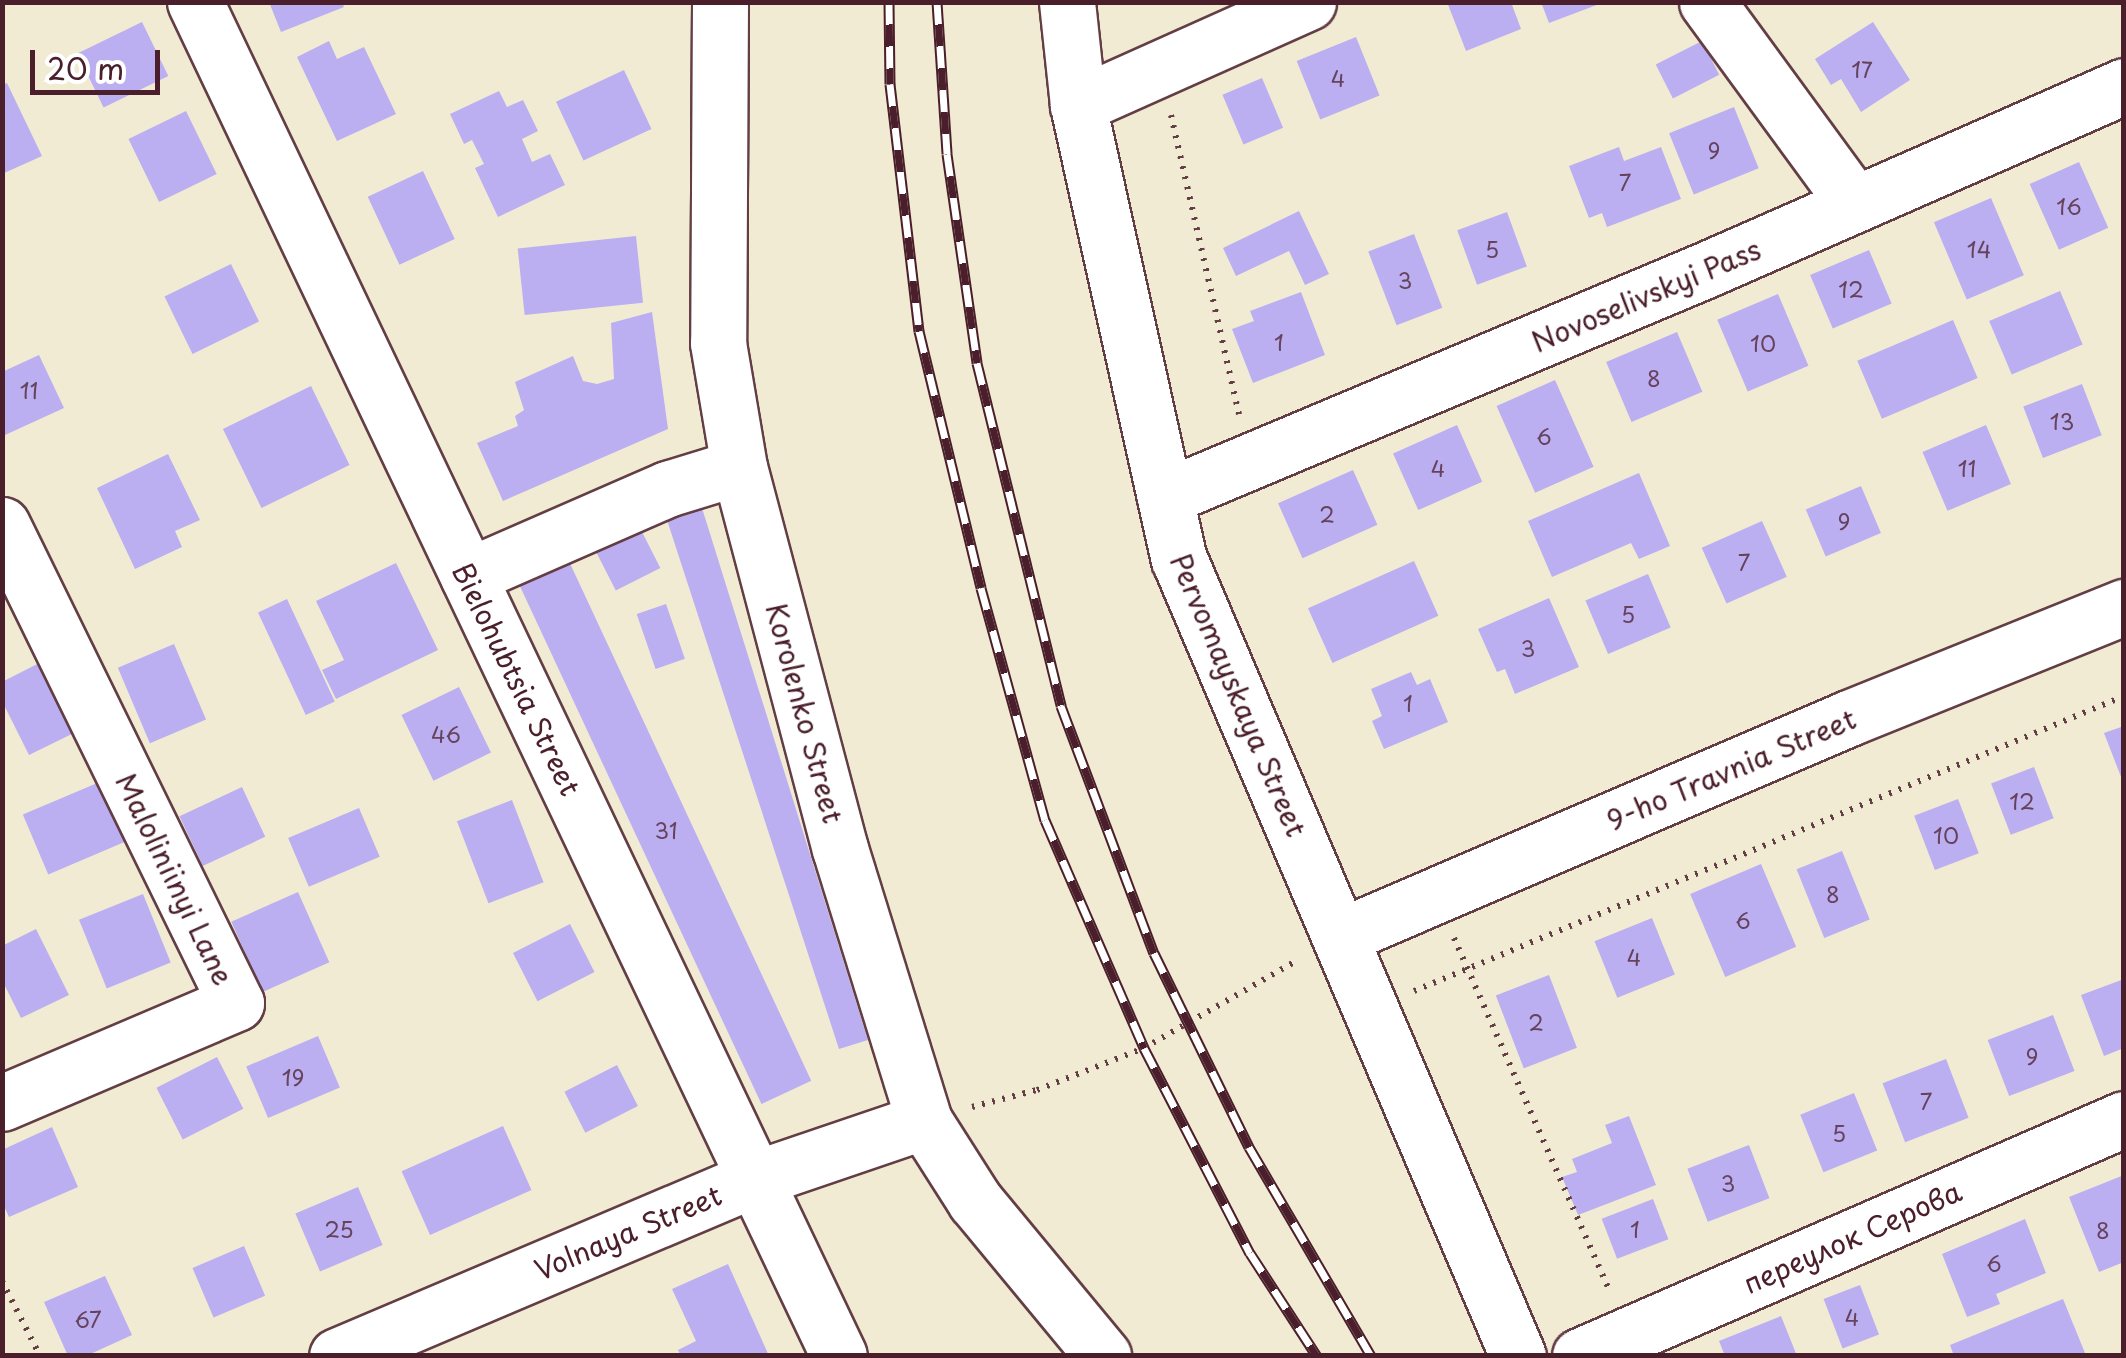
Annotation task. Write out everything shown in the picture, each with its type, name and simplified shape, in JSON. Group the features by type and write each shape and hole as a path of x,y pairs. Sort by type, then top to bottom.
{"street":[{"name":"Bielohubtsia Street","path":"195,2 757,1178 838,1356"},
{"name":"Korolenko Street","path":"720,2 718,343 740,467 840,849 924,1121 975,1201 1103,1356"},
{"name":"Pervomayskaya Street","path":"1067,2 1078,105 1179,559 1518,1356"},
{"path":"1078,105 1308,2"},
{"path":"1707,2 1855,204"},
{"name":"Novoselivskyi Pass","path":"1165,498 2124,86"},
{"path":"468,576 667,489 740,467"},
{"name":"Maloliniinyi Lane","path":"2,526 236,1004 2,1103"},
{"name":"9-ho Travnia Street","path":"1341,936 1848,718 2124,608"},
{"name":"переулок Серова","path":"1580,1356 2124,1118"},
{"name":"Volnaya Street","path":"337,1356 757,1178 924,1121"}],"path":[{"path":"1160,68 1251,464"},
{"path":"1412,992 2124,696"},
{"path":"1438,894 1466,969 1605,1287 1645,1327"},
{"path":"924,1121 1037,1090 1144,1048 1341,936"},
{"path":"2,1281 40,1356"}],"building":[{"path":"269,2 342,2 344,7 281,32"},
{"path":"1447,2 1511,2 1521,29 1466,51"},
{"path":"1541,2 1602,2 1602,3 1549,23"},
{"path":"142,22 168,76 104,107 77,54"},
{"path":"1873,22 1910,80 1861,112 1841,79 1831,85 1815,59"},
{"path":"1356,37 1380,95 1320,119 1297,61"},
{"path":"329,41 337,59 364,47 396,114 337,141 297,57"},
{"path":"1702,41 1719,75 1673,98 1656,65"},
{"path":"624,70 651,129 583,161 556,102"},
{"path":"1262,78 1283,128 1244,145 1222,95"},
{"path":"7,83 42,156 2,174 2,85"},
{"path":"499,91 507,107 523,100 538,131 522,139 532,162 550,154 565,185 498,217 475,168 484,164 472,140 464,144 450,114"},
{"path":"1734,107 1759,168 1694,194 1669,133"},
{"path":"186,111 217,174 159,202 128,139"},
{"path":"1619,147 1624,161 1661,147 1681,199 1607,227 1602,213 1589,218 1569,166"},
{"path":"2079,162 2108,228 2059,250 2030,184"},
{"path":"423,171 455,239 399,265 368,197"},
{"path":"1991,198 2024,275 1967,300 1934,222"},
{"path":"1299,211 1329,274 1305,285 1289,251 1236,276 1223,248"},
{"path":"1507,212 1527,267 1477,285 1457,230"},
{"path":"1414,234 1442,308 1397,325 1368,252"},
{"path":"636,236 643,303 525,315 518,248"},
{"path":"1869,250 1892,303 1833,328 1810,275"},
{"path":"231,264 259,322 193,354 164,296"},
{"path":"2060,291 2083,344 2012,374 1989,321"},
{"path":"1301,292 1325,355 1253,383 1232,329 1254,321 1250,311"},
{"path":"1778,294 1808,366 1748,392 1717,320"},
{"path":"652,312 668,429 503,501 477,443 518,426 515,416 524,410 515,382 573,356 583,381 597,384 614,379 611,323"},
{"path":"1953,320 1978,378 1882,419 1857,361"},
{"path":"1677,332 1702,392 1632,422 1606,362"},
{"path":"39,355 64,408 5,435 2,372"},
{"path":"1555,380 1594,467 1535,493 1497,406"},
{"path":"2082,384 2102,435 2043,458 2023,407"},
{"path":"311,386 350,465 261,508 223,429"},
{"path":"1457,425 1482,482 1418,510 1393,453"},
{"path":"1986,425 2011,484 1947,511 1922,452"},
{"path":"168,454 200,520 175,531 182,547 135,569 97,488"},
{"path":"1353,470 1377,525 1302,558 1278,503"},
{"path":"1639,473 1670,546 1639,559 1631,543 1552,577 1528,521"},
{"path":"1861,486 1881,533 1826,556 1806,509"},
{"path":"702,508 868,1040 839,1049 667,520"},
{"path":"1762,521 1787,577 1727,604 1702,548"},
{"path":"639,526 660,568 616,591 594,549"},
{"path":"567,557 811,1081 761,1104 517,580"},
{"path":"1414,561 1438,616 1332,663 1308,608"},
{"path":"396,563 438,650 336,699 322,670 344,660 316,601"},
{"path":"1648,574 1671,627 1608,654 1585,601"},
{"path":"1549,598 1579,667 1515,694 1505,669 1497,672 1478,629"},
{"path":"287,599 335,701 306,715 258,613"},
{"path":"666,604 685,659 656,669 637,614"},
{"path":"174,644 206,719 150,743 118,668"},
{"path":"47,659 82,729 29,755 2,701 2,682"},
{"path":"1411,672 1417,685 1430,679 1448,722 1384,749 1372,721 1382,716 1371,689"},
{"path":"459,687 491,753 433,781 401,715"},
{"path":"2124,726 2124,782 2123,782 2104,733"},
{"path":"2034,767 2054,818 2011,835 1991,783"},
{"path":"102,781 127,841 48,874 23,815"},
{"path":"242,787 265,837 203,866 179,816"},
{"path":"1958,799 1979,853 1935,870 1914,816"},
{"path":"512,800 544,882 488,903 457,821"},
{"path":"359,808 380,857 309,887 288,838"},
{"path":"1842,851 1870,920 1824,938 1797,869"},
{"path":"1761,864 1796,947 1725,977 1690,894"},
{"path":"298,892 329,962 263,992 231,922"},
{"path":"143,894 171,963 107,988 79,920"},
{"path":"1652,918 1675,975 1617,998 1595,941"},
{"path":"570,924 595,972 537,1001 513,953"},
{"path":"36,929 69,995 21,1018 2,980 2,946"},
{"path":"1549,975 1577,1048 1524,1068 1496,995"},
{"path":"2124,979 2124,1048 2104,1056 2081,995"},
{"path":"2053,1015 2075,1071 2009,1096 1988,1040"},
{"path":"318,1036 340,1088 268,1118 246,1066"},
{"path":"217,1057 243,1109 183,1140 156,1088"},
{"path":"1946,1059 1969,1118 1905,1142 1883,1083"},
{"path":"617,1065 638,1106 585,1133 564,1092"},
{"path":"1854,1093 1877,1150 1823,1172 1800,1115"},
{"path":"1629,1116 1656,1185 1578,1215 1562,1177 1577,1172 1572,1159 1612,1143 1605,1125"},
{"path":"503,1126 531,1190 430,1235 402,1171"},
{"path":"52,1127 78,1187 9,1217 2,1202 2,1150"},
{"path":"1749,1145 1769,1198 1708,1222 1687,1169"},
{"path":"2124,1175 2124,1262 2099,1272 2069,1197"},
{"path":"358,1187 383,1245 320,1272 295,1214"},
{"path":"1653,1199 1668,1239 1617,1259 1602,1219"},
{"path":"2025,1219 2046,1273 1996,1294 2000,1304 1967,1317 1942,1254"},
{"path":"244,1246 265,1296 214,1318 192,1268"},
{"path":"728,1264 769,1356 681,1356 678,1350 696,1341 672,1289"},
{"path":"105,1276 132,1335 86,1356 68,1356 44,1302"},
{"path":"1860,1285 1879,1334 1843,1348 1824,1299"},
{"path":"2063,1299 2085,1353 1954,1356 1950,1345"},
{"path":"1781,1316 1797,1356 1725,1356 1719,1341"}],"railway":[{"path":"889,2 890,84 919,331 981,588 1045,820 1144,1048 1250,1253 1317,1356"},
{"path":"937,2 947,154 977,363 1061,706 1154,953 1249,1147 1371,1356"}]}
